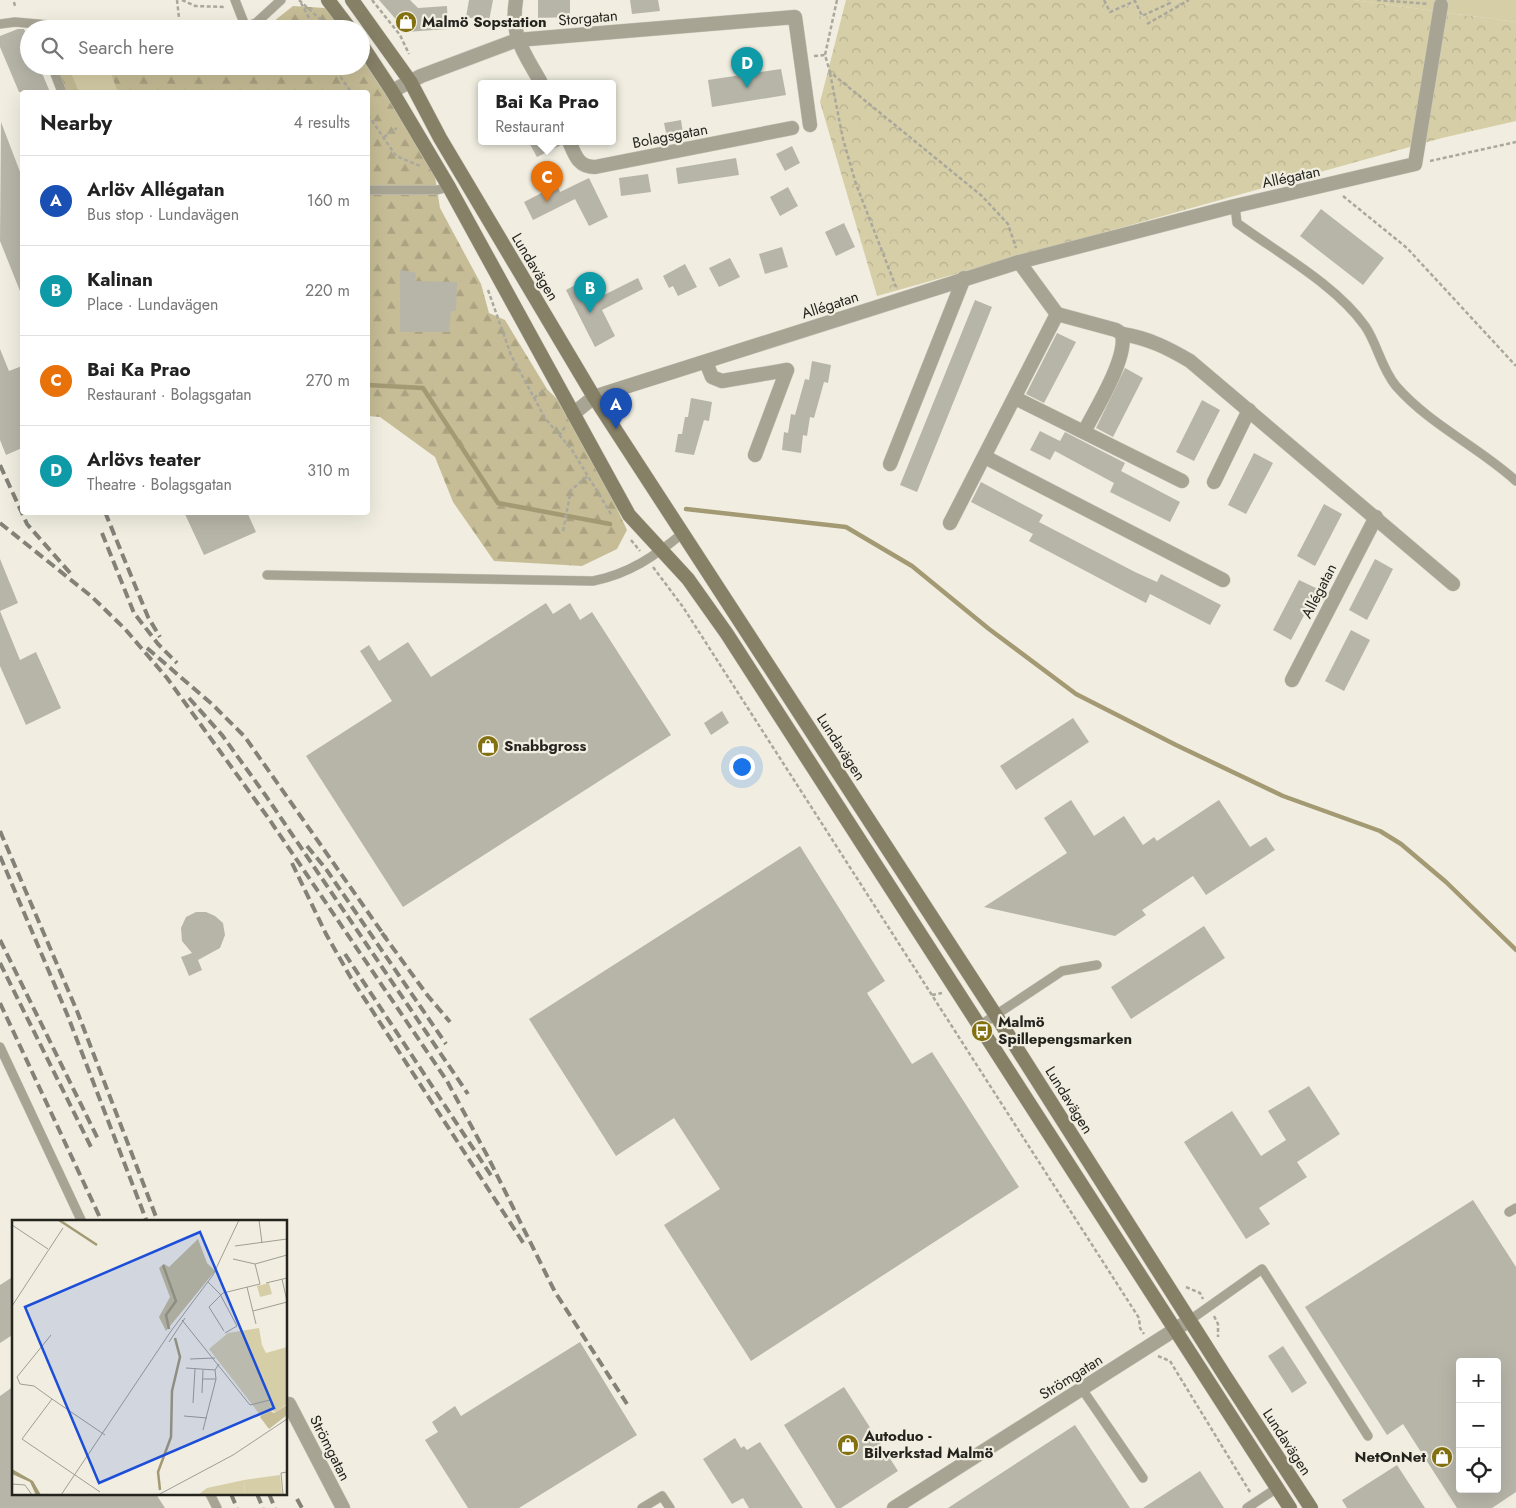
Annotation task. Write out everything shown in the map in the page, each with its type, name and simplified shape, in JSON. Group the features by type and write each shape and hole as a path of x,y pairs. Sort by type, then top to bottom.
{"main road":[{"path":"328,0 343,20"},
{"name":"Lundavägen","path":"352,0 368,20"},
{"name":"Lundavägen","path":"370,22 416,78 440,138 594,397 995,1014 1311,1508"},
{"path":"370,58 449,187 629,515 688,579 727,634 1290,1508"}],"street":[{"path":"516,0 513,19 517,40 539,80"},
{"path":"1415,164 1441,5"},
{"name":"Storgatan","path":"392,91 416,78 517,40 795,17 810,124"},
{"name":"Bolagsgatan","path":"571,145 578,161 587,167 595,167 792,128"},
{"name":"Allégatan","path":"573,414 594,397 964,278 1235,206 1415,164"},
{"path":"1020,262 1057,314 1116,330 1122,334 1142,337 1190,361 1453,584"},
{"path":"890,464 964,278"},
{"path":"950,523 1057,314"},
{"path":"1084,432 1124,344 1122,334"},
{"path":"706,362 712,377 722,381 787,370 755,455"},
{"path":"1015,398 1182,481"},
{"path":"1214,482 1249,410"},
{"path":"985,457 1223,580"},
{"name":"Allégatan","path":"1292,680 1376,517"},
{"name":"Strömgatan","path":"894,1508 1190,1320"},
{"name":"Strömgatan","path":"289,1404 343,1508"}],"lane":[{"path":"259,20 281,0"},
{"path":"236,2 241,20"},
{"path":"0,24 20,25"},
{"path":"55,75 61,90"},
{"path":"370,190 437,190 449,187"},
{"path":"1235,206 1237,223 1344,300 1366,327 1378,357 1396,386 1419,408 1458,439 1497,463 1516,481"},
{"path":"267,575 593,581 626,572 662,550 683,533"},
{"path":"978,1026 1062,970 1097,965"},
{"path":"0,1047 81,1220"},
{"name":"Strömgatan","path":"1190,1320 1262,1268 1368,1436"},
{"path":"1082,1389 1143,1478"},
{"path":"1247,1508 1277,1488"},
{"path":"211,1496 217,1508"},
{"path":"642,1508 662,1496 670,1508"}],"path":[{"path":"177,0 178,20"},
{"path":"182,0 195,6 217,8 236,2"},
{"path":"372,0 400,35 416,78"},
{"path":"837,0 825,55 843,138 856,184 900,299"},
{"path":"1104,0 1110,12 1135,1 1142,16 1170,4 1168,0"},
{"path":"1147,24 1188,0"},
{"path":"1377,0 1441,5"},
{"path":"300,1 310,20"},
{"path":"300,1 321,20"},
{"path":"14,2 15,6"},
{"path":"830,72 982,196 1008,224 1020,262"},
{"path":"339,75 350,90"},
{"path":"370,117 396,156 425,170"},
{"path":"1415,164 1516,142"},
{"path":"1330,185 1407,248 1516,366"},
{"path":"487,285 511,355 534,398 545,418 572,450 612,515"},
{"path":"534,398 544,389"},
{"path":"564,531 571,490 588,476"},
{"path":"629,538 683,607 729,682 971,1054 1139,1318 1140,1328 1159,1357 1170,1361 1256,1502"}],"green space":[{"path":"846,0 1103,0 1110,11 1133,4 1142,18 1180,0 1353,0 1516,22 1516,121 1442,138 877,296 820,102"},
{"path":"1103,0 1180,0 1142,18 1133,4 1110,11"},
{"path":"1353,0 1516,0 1516,22"},
{"path":"293,6 325,8 336,20 275,20"},
{"path":"370,67 434,170 440,208 481,284 489,313 505,320 547,389 561,403 611,496 627,530 617,549 582,566 494,561 453,502 435,457 380,417 370,416 370,90 63,90 57,75 370,75"},
{"path":"72,75 111,75 117,90 78,90"}],"building":[{"path":"379,0 410,0 418,8 447,6 448,29 407,32"},
{"path":"469,0 493,0 489,21 466,17"},
{"path":"538,0 570,0 570,17 538,18"},
{"path":"630,0 658,0 660,11 632,14"},
{"path":"20,29 20,75 43,75 49,90 20,90 19,92 0,47 0,36"},
{"path":"781,69 786,95 712,107 708,80"},
{"path":"681,120 684,140 668,142 664,123"},
{"path":"1,122 20,172 20,291 0,241"},
{"path":"530,145 561,145 537,157"},
{"path":"792,146 800,163 785,171 776,154"},
{"path":"736,158 739,175 678,184 676,168"},
{"path":"648,174 651,192 621,196 619,178"},
{"path":"589,178 608,217 589,226 575,199 533,220 524,202 557,185 560,192"},
{"path":"788,187 798,206 780,216 770,197"},
{"path":"1321,209 1384,258 1363,285 1300,236"},
{"path":"844,223 855,247 836,256 825,232"},
{"path":"782,247 788,267 765,274 759,254"},
{"path":"730,258 740,277 719,287 709,268"},
{"path":"685,264 697,287 678,296 673,286 669,288 663,276"},
{"path":"400,270 416,273 415,281 457,282 456,311 451,311 449,332 400,332"},
{"path":"638,278 643,289 602,310 615,336 595,347 566,290 586,279 596,299"},
{"path":"975,300 992,307 917,492 900,485"},
{"path":"1057,333 1076,342 1044,403 1026,394"},
{"path":"0,349 9,371 20,367 20,449 6,455 0,440"},
{"path":"812,361 831,365 828,383 824,382 814,418 810,417 807,436 803,435 801,453 782,450 784,432 788,433 791,414 795,415 805,379 809,380"},
{"path":"1125,368 1143,378 1113,437 1096,428"},
{"path":"691,398 712,402 709,421 704,420 694,455 675,452 678,434 682,434 685,417 688,417"},
{"path":"1202,400 1220,410 1194,461 1176,452"},
{"path":"1040,431 1060,441 1065,432 1125,463 1121,471 1180,502 1170,522 1110,492 1114,483 1055,451 1050,460 1030,450"},
{"path":"1254,453 1273,463 1246,514 1228,505"},
{"path":"981,482 1043,515 1039,522 1135,572 1157,582 1161,574 1221,605 1210,625 1150,594 1146,603 1029,541 1033,534 971,502"},
{"path":"1324,504 1342,514 1315,566 1297,556"},
{"path":"185,515 248,515 256,532 204,555"},
{"path":"0,559 18,603 0,611"},
{"path":"1375,559 1393,569 1367,620 1349,610"},
{"path":"1299,580 1318,589 1291,640 1273,630"},
{"name":"Snabbgross","path":"546,603 553,614 570,603 580,620 592,612 671,735 403,907 306,756 392,701 360,651 369,645 379,661 408,642 431,677"},
{"path":"0,611 20,660 36,652 61,708 26,725 0,666"},
{"path":"1351,630 1370,640 1344,691 1325,681"},
{"path":"722,711 729,723 711,735 704,723"},
{"path":"1073,718 1089,742 1016,790 1000,766"},
{"path":"1071,800 1094,836 1124,816 1143,845 1154,837 1157,841 1219,800 1250,847 1266,837 1275,850 1206,895 1193,876 1142,910 1146,915 1115,936 984,907 1067,853 1044,818"},
{"path":"800,846 885,981 867,993 912,1064 932,1052 1019,1187 751,1361 664,1225 720,1189 674,1118 616,1156 529,1019"},
{"path":"196,912 206,912 215,916 223,923 225,935 220,948 198,960 202,970 189,976 181,957 192,953 182,941 181,928 186,917"},
{"path":"1204,926 1225,958 1131,1019 1111,987"},
{"path":"1309,1086 1340,1134 1297,1162 1307,1177 1259,1208 1270,1224 1246,1239 1184,1142 1232,1111 1261,1156 1286,1140 1268,1111"},
{"path":"1473,1200 1516,1267 1516,1492 1492,1508 1457,1508 1403,1424 1387,1435 1305,1307"},
{"path":"12,1277 12,1335 0,1343 0,1285"},
{"path":"580,1342 637,1435 519,1508 468,1508 425,1440 438,1432 432,1422 455,1406 461,1416"},
{"path":"1283,1346 1307,1383 1292,1393 1268,1356"},
{"path":"12,1387 12,1496 157,1496 165,1508 0,1508 0,1396"},
{"path":"844,1387 898,1471 841,1508 836,1508 784,1425"},
{"path":"1075,1425 1130,1508 948,1508"},
{"path":"735,1438 741,1448 744,1446 747,1450 760,1442 803,1508 749,1508 743,1498 732,1504 703,1459"},
{"path":"1397,1465 1425,1508 1347,1508 1342,1500"},
{"path":"1200,1471 1224,1508 1143,1508"}],"waterway":[{"path":"370,385 423,388 498,503 610,524"},
{"path":"686,509 846,527 912,566 989,629 1076,694 1176,745 1283,796 1380,831 1401,844 1446,882 1516,950"}],"railway":[{"path":"0,465 20,509"},
{"path":"23,515 27,524 71,574"},
{"path":"106,515 148,617 160,637"},
{"path":"0,523 91,596 125,629 167,678 269,819 447,1081 488,1157 555,1292 627,1404"},
{"path":"102,533 134,613 158,644 177,663"},
{"path":"147,648 213,705 245,737 386,938"},
{"path":"189,698 222,735 266,796 468,1094"},
{"path":"0,831 77,1011 157,1220"},
{"path":"307,846 326,869 446,1044"},
{"path":"0,856 67,1014 146,1220"},
{"path":"292,863 326,934 351,978 524,1244"},
{"path":"382,933 428,996 450,1022"},
{"path":"0,940 98,1139"},
{"path":"345,954 492,1177"},
{"path":"0,963 91,1147"},
{"path":"0,1003 101,1220"},
{"path":"232,1496 237,1508"},
{"path":"258,1496 263,1508"},
{"path":"270,1496 275,1508"},
{"path":"297,1499 302,1508"}],"place":[{"name":"Malmö Sopstation","path":"406,22"},
{"name":"Arlövs teater","path":"747,88"},
{"name":"Bai Ka Prao","path":"547,202"},
{"name":"Kalinan","path":"590,313"},
{"name":"Arlöv Allégatan","path":"616,429"},
{"name":"Snabbgross","path":"488,746"},
{"name":"Malmö Spillepengsmarken","path":"982,1031"},
{"name":"Autoduo - Bilverkstad Malmö","path":"848,1445"},
{"name":"NetOnNet","path":"1442,1457"}]}
